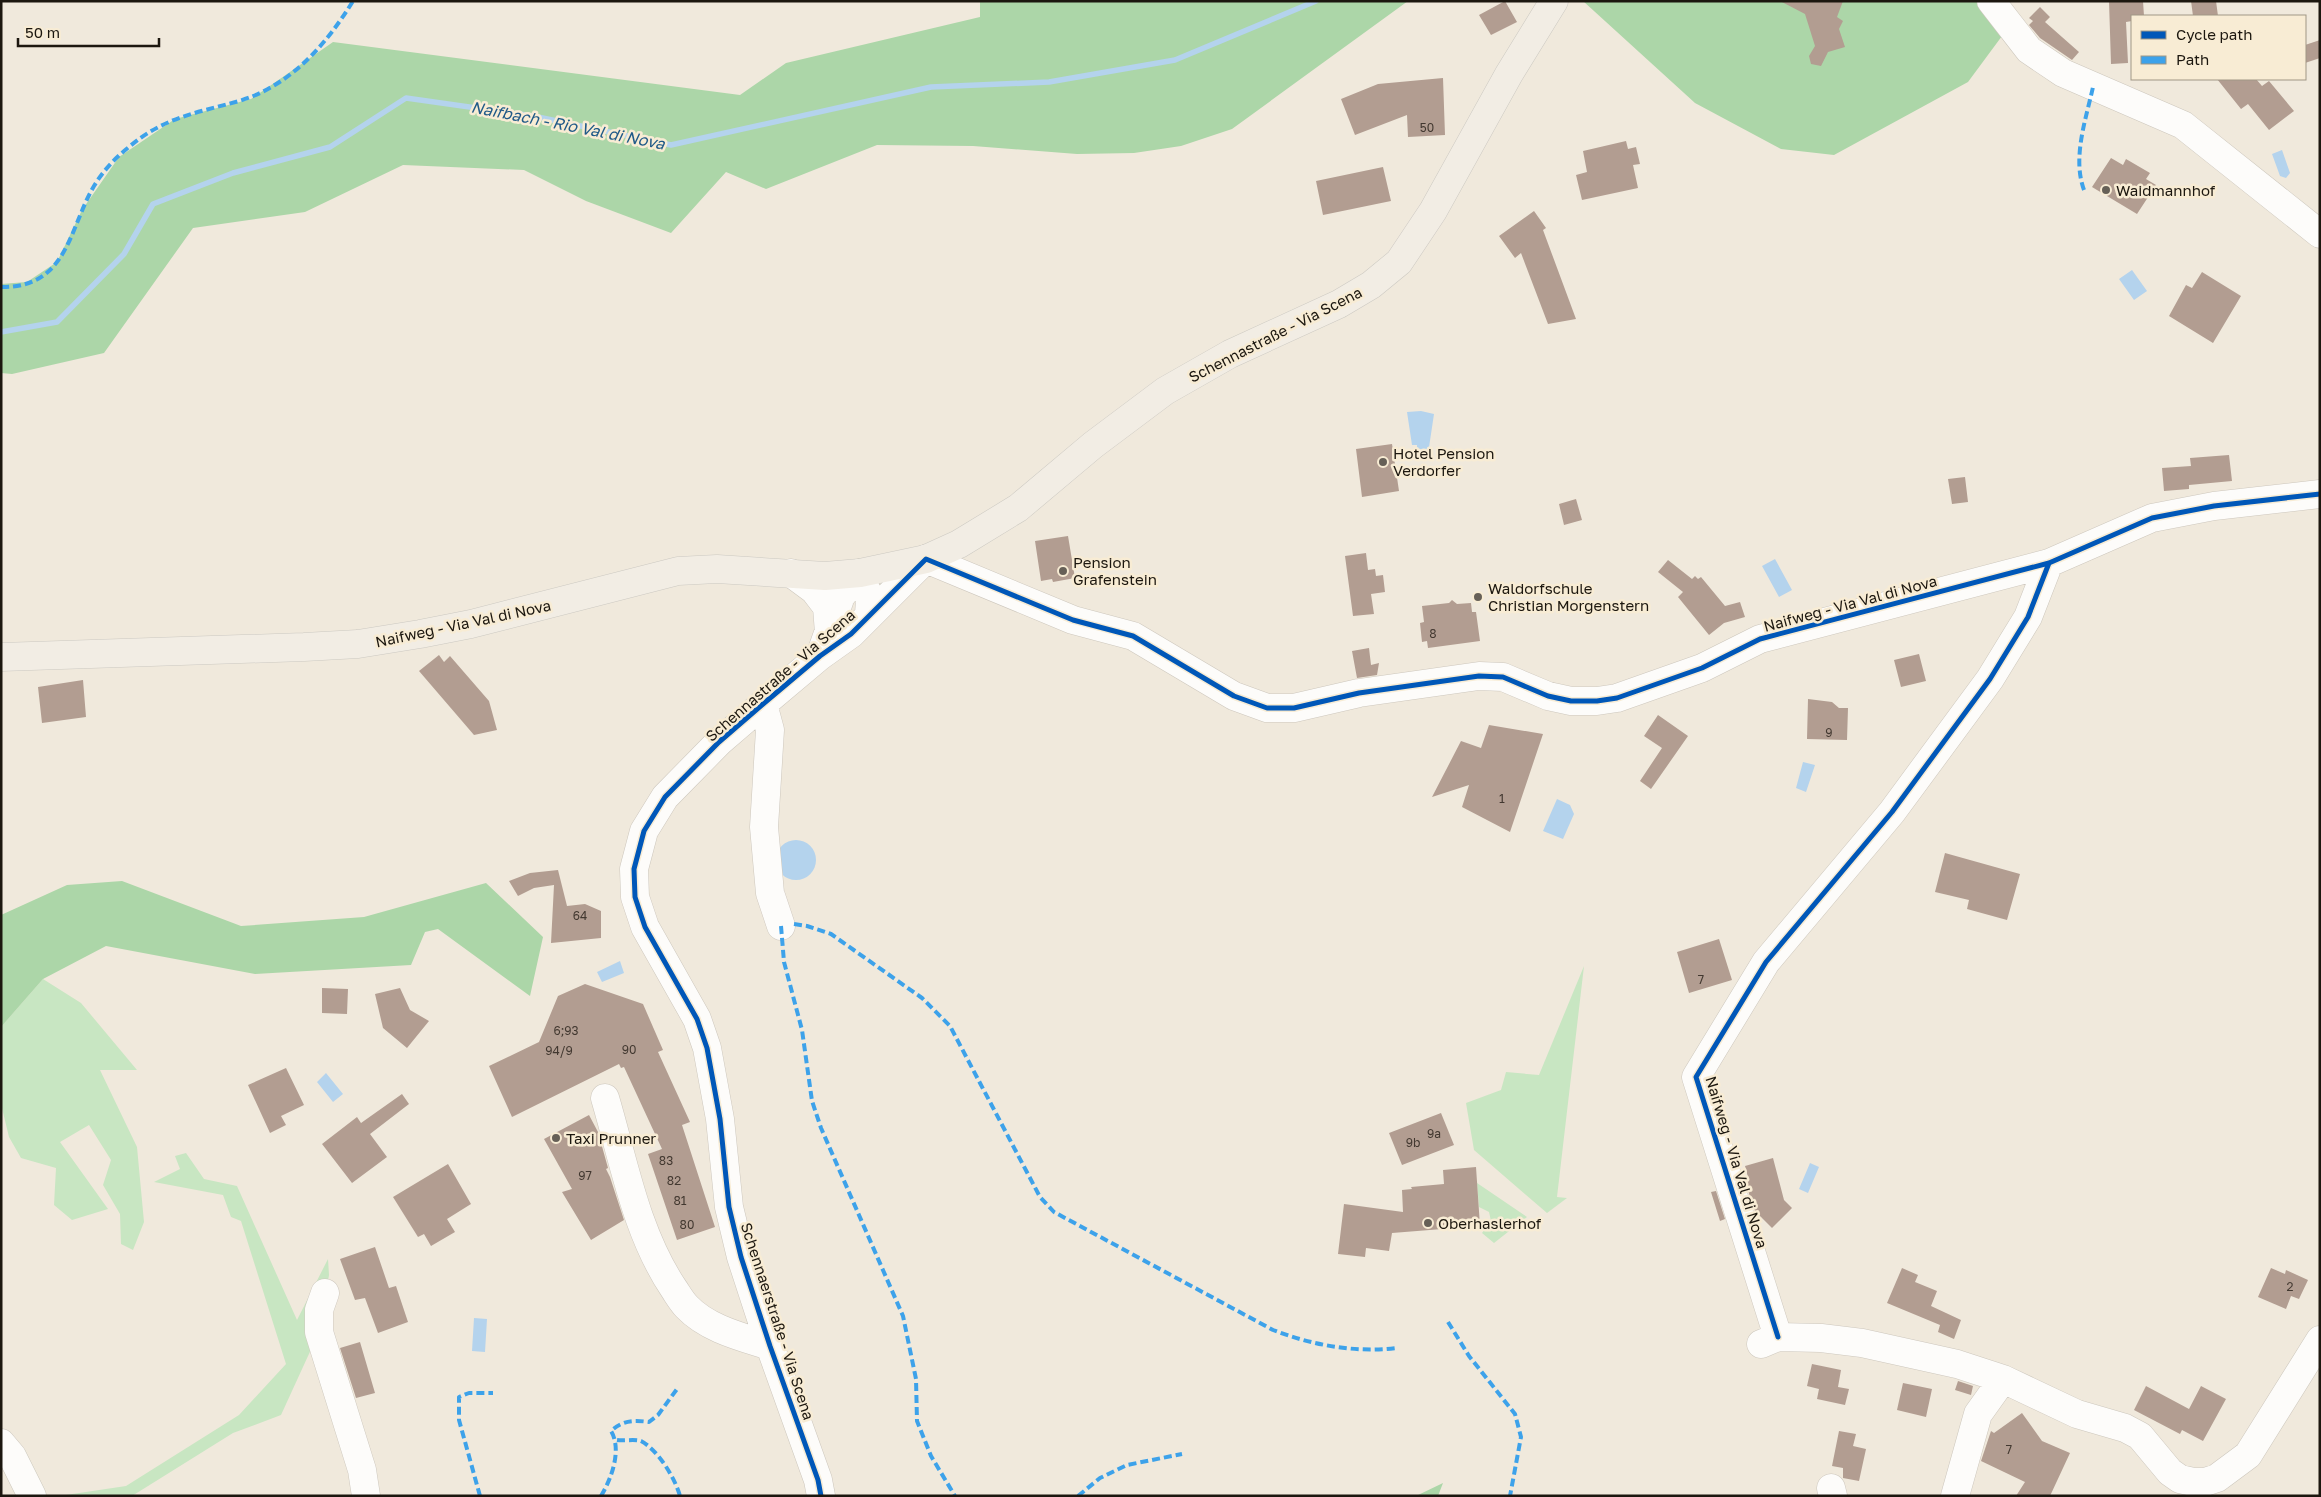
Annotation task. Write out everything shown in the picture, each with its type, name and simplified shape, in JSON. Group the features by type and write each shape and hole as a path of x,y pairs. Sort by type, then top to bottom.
{"main road":[{"name":"Schennastraße - Via Scena","path":"860,573 926,559 959,544 1018,508 1093,445 1165,391 1230,354 1339,304 1371,285 1399,262 1433,211 1509,74 1554,1"},
{"name":"Naifweg - Via Val di Nova","path":"1,657 358,644 420,634 499,617 678,571 717,569 825,576 860,573"}],"street":[{"path":"1991,1 2029,50 2063,73 2183,125 2320,234"},
{"name":"Naifweg - Via Val di Nova","path":"926,559 1073,620 1133,636 1234,696 1267,708 1294,708 1359,693 1479,676 1504,677 1548,696 1571,701 1617,698 1702,668 1760,639 2049,563 2152,518 2214,506 2320,494"},
{"name":"Schennastraße - Via Scena","path":"634,869 644,831 665,798 720,742 763,704 824,645 851,634 926,559"},
{"name":"Naifweg - Via Val di Nova","path":"2003,1379 1957,1364 1862,1343 1821,1338 1769,1341 1696,1077 1766,962 1892,812 1990,679 2028,616 2049,563"},
{"name":"Schennastraße - Via Scena","path":"791,573 814,590 827,607 824,645"},
{"name":"Schennastraße - Via Scena","path":"860,573 870,600 869,614"},
{"name":"Schennastraße - Via Scena","path":"824,645 841,596 860,573"},
{"path":"763,704 770,730 764,827 770,893 781,926"},
{"name":"Schennaerstraße - Via Scena","path":"634,869 636,897 644,926 697,1019 707,1048 718,1103 729,1207 741,1257 770,1346 818,1480 821,1496"},
{"name":"Schennaerstraße - Via Scena","path":"605,1098 641,1223 666,1276 687,1307 706,1322 740,1337 770,1346"},
{"path":"325,1293 318,1310 319,1332 362,1470 366,1496"},
{"path":"1955,1496 1978,1414 2003,1379 2077,1414 2125,1428 2140,1436 2170,1472 2180,1478 2194,1482 2205,1482 2217,1478 2248,1455 2320,1340"},
{"path":"1,1443 12,1456 32,1496"}],"green space":[{"path":"980,1 1408,1 1232,129 1181,146 1134,153 1077,154 973,146 877,145 766,189 726,172 671,233 586,201 524,170 403,165 305,212 193,228 104,353 12,374 1,373 1,284 27,282 57,262 82,210 119,157 175,119 251,99 333,42 740,95 786,63 980,17"},
{"path":"1583,1 1978,1 2002,36 1968,82 1834,155 1781,149 1695,103"},
{"path":"122,881 241,926 364,917 486,883 543,937 530,996 438,929 425,932 411,965 255,974 106,946 43,979 1,1027 1,915 67,885"},
{"path":"1584,966 1557,1197 1567,1198 1547,1213 1474,1150 1466,1103 1501,1090 1506,1072 1539,1075"},
{"path":"43,979 81,1003 137,1070 100,1070 137,1147 144,1222 133,1250 121,1244 120,1214 103,1185 111,1160 89,1125 60,1142 108,1209 72,1220 54,1205 56,1168 21,1158 9,1137 1,1104 1,1027"},
{"path":"186,1153 204,1179 237,1186 297,1320 328,1259 329,1275 319,1332 281,1415 233,1433 132,1496 59,1496 126,1486 239,1415 286,1364 241,1221 231,1217 223,1195 154,1182 180,1169 175,1156"},
{"path":"1477,1183 1527,1217 1494,1243 1482,1233 1491,1221 1489,1212 1479,1207"},
{"path":"1443,1483 1438,1496 1416,1496"}],"water":[{"path":"2282,150 2290,173 2286,178 2280,176 2272,154"},
{"path":"2132,270 2147,291 2134,300 2119,279"},
{"path":"1421,411 1434,414 1428,454 1417,455 1417,445 1412,445 1407,412"},
{"path":"1775,559 1792,590 1779,597 1762,566"},
{"path":"1803,762 1815,765 1806,792 1796,788"},
{"path":"1557,799 1570,805 1574,814 1563,839 1543,831"},
{"path":"792,840 800,840 807,843 813,849 816,860 813,871 807,877 800,880 792,880 785,877 779,871 776,864 776,856 779,849 785,843"},
{"path":"620,961 624,973 602,982 597,972"},
{"path":"326,1073 343,1094 333,1102 317,1082"},
{"path":"1810,1163 1819,1167 1808,1193 1799,1189"},
{"path":"474,1318 487,1319 485,1352 472,1351"}],"building":[{"path":"1505,1 1517,22 1491,35 1479,15"},
{"path":"1780,1 1843,1 1837,17 1843,21 1839,29 1845,47 1828,52 1821,66 1811,64 1809,56 1815,46 1805,14"},
{"path":"2109,1 2143,1 2144,15 2131,15 2131,21 2126,22 2128,63 2111,64"},
{"path":"2191,1 2216,1 2218,15 2193,15"},
{"path":"2040,7 2050,17 2045,22 2079,52 2072,60 2040,38 2029,25 2033,21 2029,18"},
{"path":"2320,40 2320,58 2306,63 2306,45"},
{"path":"1443,78 1445,135 1408,137 1407,115 1355,135 1341,99 1378,84"},
{"path":"2218,80 2257,80 2262,86 2269,81 2294,111 2269,130 2248,104 2241,109"},
{"path":"1626,141 1628,149 1636,147 1640,164 1633,165 1638,188 1582,200 1576,175 1587,172 1583,151"},
{"path":"2111,158 2123,165 2126,159 2150,173 2146,179 2156,185 2137,214 2092,187"},
{"path":"1383,167 1391,201 1323,215 1316,181"},
{"path":"1534,211 1546,228 1543,230 1576,319 1548,324 1521,253 1515,258 1499,236"},
{"path":"2202,272 2241,296 2213,343 2169,316 2186,285 2192,288"},
{"path":"1392,444 1399,491 1362,497 1356,449"},
{"path":"2229,455 2232,481 2189,485 2189,489 2164,491 2162,468 2191,466 2190,458"},
{"path":"1965,477 1968,502 1952,504 1948,479"},
{"path":"1576,499 1582,520 1564,525 1559,504"},
{"path":"1068,536 1075,578 1053,582 1052,579 1041,581 1035,541"},
{"path":"1366,553 1368,570 1375,569 1376,576 1383,575 1385,592 1371,594 1374,614 1353,616 1345,556"},
{"path":"1668,560 1692,579 1695,576 1698,579 1701,577 1725,606 1740,602 1745,617 1724,623 1709,635 1678,597 1683,592 1658,572"},
{"path":"1452,600 1457,604 1471,603 1472,612 1476,612 1480,641 1428,648 1427,641 1422,642 1420,623 1424,622 1422,606 1449,603"},
{"path":"1369,648 1371,665 1379,663 1377,675 1357,678 1352,651"},
{"path":"1919,654 1926,681 1901,687 1894,660"},
{"path":"439,655 444,662 450,656 489,701 497,730 474,735 419,671"},
{"path":"83,680 86,717 42,723 38,687"},
{"path":"1808,699 1832,702 1839,708 1848,708 1847,740 1807,739"},
{"path":"1658,715 1688,736 1651,789 1640,781 1662,748 1644,736"},
{"path":"1489,725 1543,734 1510,832 1462,807 1469,785 1432,797 1461,741 1481,748"},
{"path":"1945,853 2020,874 2007,920 1967,909 1969,900 1935,892"},
{"path":"558,870 567,906 585,904 601,911 601,938 551,943 554,885 534,888 518,896 509,881 530,873"},
{"path":"1719,939 1732,980 1689,993 1677,952"},
{"path":"585,984 643,1004 663,1050 658,1052 690,1122 682,1125 715,1227 677,1240 648,1154 662,1149 624,1067 621,1068 619,1064 512,1117 489,1066 539,1042 558,996"},
{"path":"322,988 348,989 347,1014 322,1013"},
{"path":"400,988 410,1010 429,1021 407,1048 383,1028 375,994"},
{"path":"286,1068 304,1105 281,1116 286,1125 270,1133 248,1085"},
{"path":"402,1094 409,1104 370,1134 387,1157 352,1183 322,1144 357,1117 361,1123"},
{"path":"1441,1113 1454,1145 1402,1165 1389,1133"},
{"path":"589,1115 598,1132 608,1168 606,1169 624,1220 591,1240 562,1192 572,1189 544,1139"},
{"path":"1773,1158 1784,1200 1792,1208 1772,1228 1755,1211 1745,1182 1749,1181 1745,1166"},
{"path":"448,1164 471,1204 447,1219 455,1232 431,1246 424,1234 418,1237 393,1197"},
{"path":"1476,1167 1480,1226 1392,1233 1389,1251 1366,1248 1365,1257 1338,1254 1344,1204 1403,1212 1402,1190 1412,1189 1411,1187 1444,1184 1443,1170"},
{"path":"1716,1191 1725,1219 1720,1221 1711,1192"},
{"path":"375,1247 389,1288 396,1286 408,1322 378,1333 365,1298 355,1300 340,1259"},
{"path":"1902,1268 1918,1275 1915,1282 1937,1291 1931,1306 1961,1320 1954,1339 1938,1332 1940,1325 1887,1303"},
{"path":"2271,1268 2285,1274 2286,1270 2308,1280 2299,1299 2291,1296 2286,1309 2258,1297"},
{"path":"360,1342 375,1393 356,1398 340,1348"},
{"path":"1812,1364 1841,1370 1838,1387 1849,1389 1845,1405 1817,1399 1819,1389 1807,1386"},
{"path":"1958,1381 1973,1386 1971,1395 1955,1390"},
{"path":"1903,1383 1932,1389 1926,1417 1897,1410"},
{"path":"2146,1386 2189,1409 2201,1386 2226,1399 2203,1441 2182,1430 2180,1434 2134,1410"},
{"path":"2022,1413 2042,1441 2070,1453 2050,1496 2016,1496 2025,1482 1981,1461 1991,1431 1994,1433"},
{"path":"1839,1431 1856,1434 1853,1446 1866,1449 1859,1481 1843,1478 1843,1468 1832,1466"}],"waterway":[{"name":"Naifbach - Rio Val di Nova","path":"1,332 57,322 124,254 153,204 233,173 330,147 406,98 533,116 671,145 931,87 1049,82 1175,60 1316,1"}],"marked path":[{"path":"1,287 23,285 40,278 53,267 63,253 94,186 101,175 129,147 168,122 239,101 275,85 305,62 319,48 353,1"},
{"path":"2084,190 2079,165 2081,138 2093,87"},
{"path":"794,924 831,934 922,998 950,1026 1040,1197 1054,1212 1273,1330 1318,1344 1365,1349 1396,1348"},
{"path":"781,926 784,962 802,1030 812,1101 821,1128 903,1316 916,1379 917,1421 931,1456 955,1496"},
{"path":"1448,1322 1469,1356 1515,1414 1521,1437 1510,1496"},
{"path":"601,1496 609,1481 616,1455 616,1446 611,1431 629,1422 649,1422 658,1415 677,1389"},
{"path":"480,1496 459,1420 459,1397 469,1393 493,1393"},
{"path":"617,1440 639,1440 654,1451 665,1465 680,1496"},
{"path":"1078,1496 1100,1478 1127,1465 1182,1454"}],"cycle path":[{"path":"821,1496 818,1480 770,1346 741,1257 729,1207 720,1119 707,1048 697,1019 645,927 635,897 634,869 644,831 665,797 719,742 820,656 851,634 926,559 1073,620 1133,636 1234,696 1267,708 1294,708 1359,693 1479,676 1503,677 1548,696 1571,701 1597,701 1617,698 1702,668 1760,639 2049,563 2152,518 2214,506 2320,494"},
{"path":"1778,1337 1696,1077 1766,962 1892,812 1990,679 2028,617 2049,563"}],"place":[{"name":"Waidmannhof","path":"2106,190"},
{"name":"Hotel Pension Verdorfer","path":"1383,462"},
{"name":"Pension Grafenstein","path":"1063,571"},
{"name":"Waldorfschule Christian Morgenstern","path":"1478,597"},
{"name":"Taxi Prunner","path":"556,1138"},
{"name":"Oberhaslerhof","path":"1428,1223"}]}
